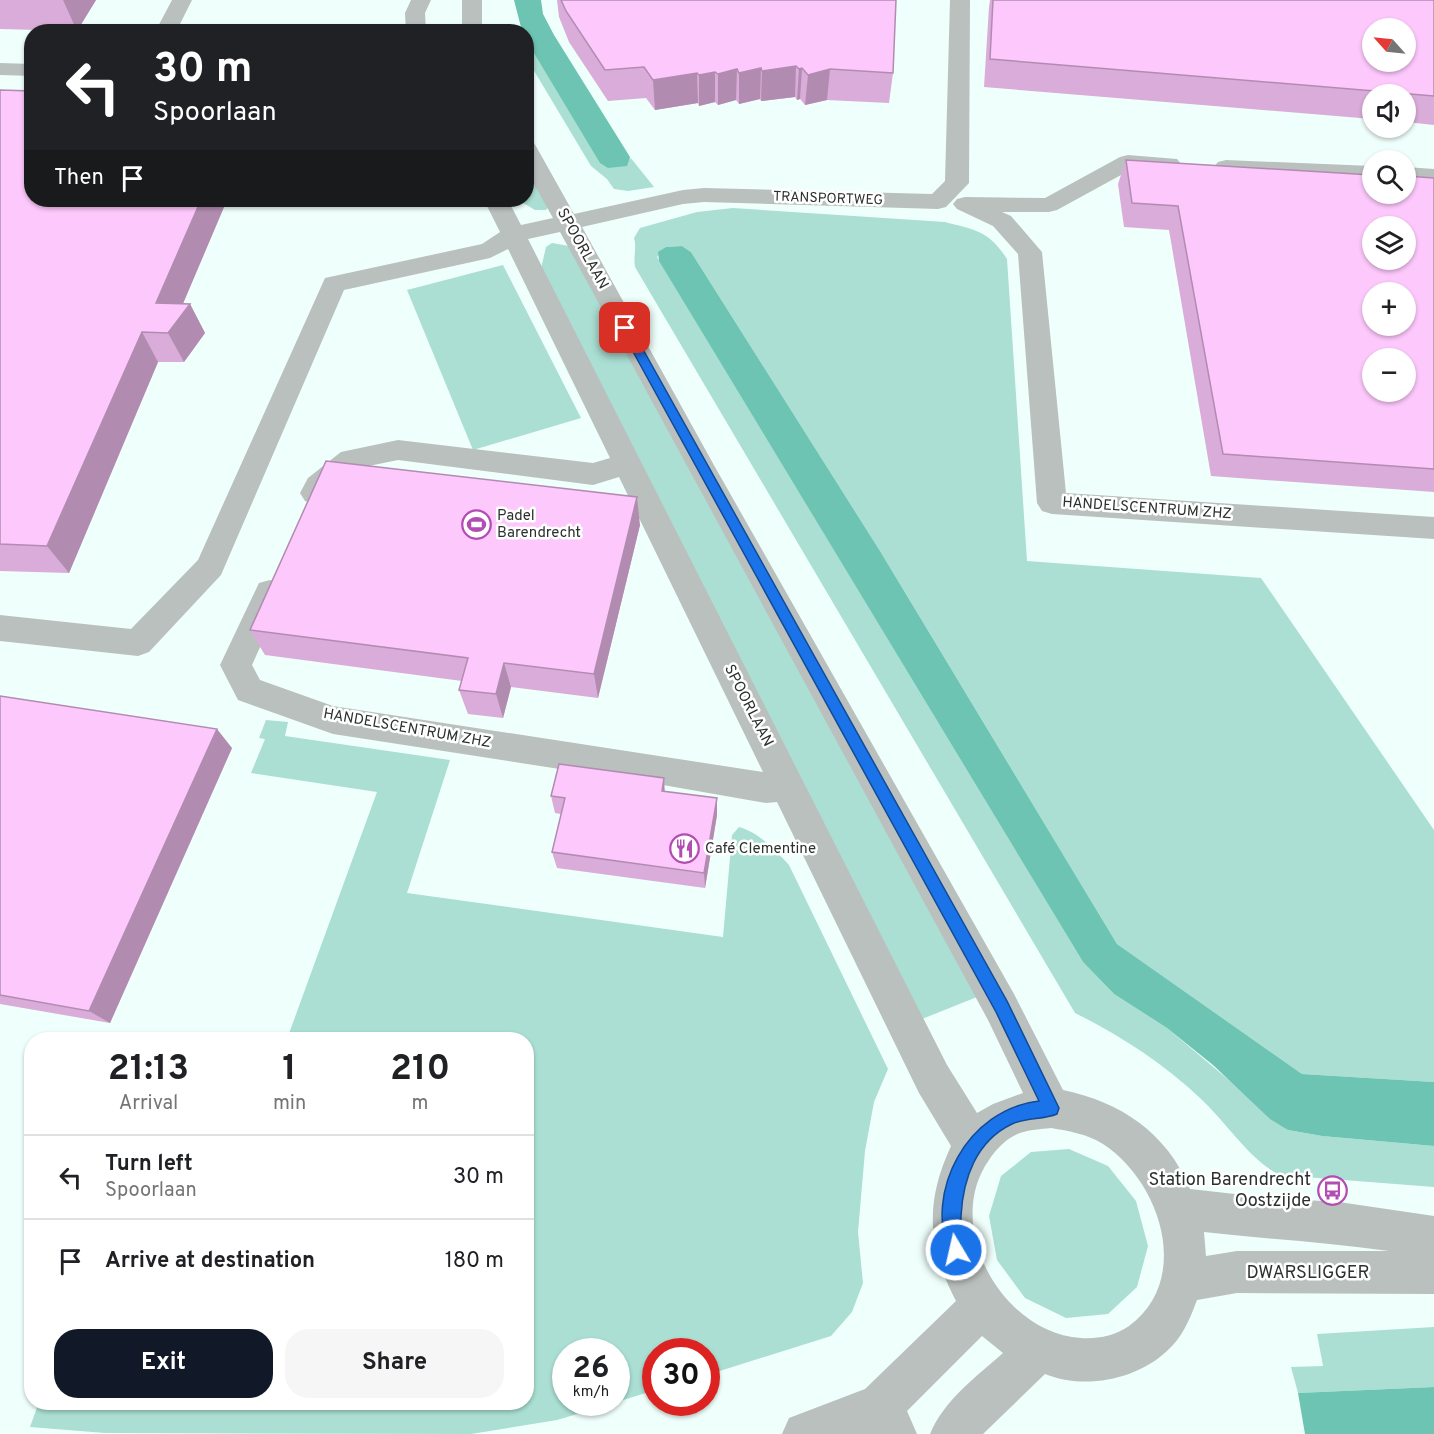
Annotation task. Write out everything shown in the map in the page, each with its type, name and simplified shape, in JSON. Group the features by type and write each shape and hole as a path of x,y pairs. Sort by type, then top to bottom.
{"street":[{"path":"169,24 182,0"},
{"path":"416,24 415,13 421,0"},
{"path":"472,0 472,24"},
{"path":"960,0 957,183 951,203 1049,205 1128,162 1362,173"},
{"path":"0,69 24,70"},
{"name":"SPOORLAAN","path":"534,162 718,499 1002,1007 1051,1108"},
{"path":"1416,175 1434,176"},
{"name":"TRANSPORTWEG","path":"0,628 138,643 210,567 334,284 490,250 513,235 683,197 704,195 951,203"},
{"name":"HANDELSCENTRUM ZHZ","path":"951,203 1002,221 1030,252 1052,503 1434,528"},
{"name":"SPOORLAAN","path":"499,207 933,1079 974,1145"},
{"path":"304,517 318,486 351,459 398,450 593,474 626,464"},
{"name":"HANDELSCENTRUM ZHZ","path":"280,570 236,665 249,690 333,720 663,770 766,788 788,785"},
{"path":"1051,1108 1078,1112 1102,1121 1126,1136 1154,1165 1165,1181 1177,1208 1184,1244 1182,1281 1176,1299 1158,1329 1130,1351 1096,1360 1067,1358 1039,1350 1006,1329 983,1305 967,1279 956,1250 952,1221 956,1184 974,1145 990,1129 1008,1117 1030,1110 1051,1108"},
{"path":"1177,1208 1271,1219 1339,1223 1434,1237"},
{"name":"DWARSLIGGER","path":"1182,1281 1237,1272 1434,1273"},
{"path":"805,1434 887,1420 933,1357 983,1305"},
{"path":"953,1434 978,1406 1039,1350"}],"shaded area":[{"path":"514,0 541,0 543,14 554,35 630,157 627,166 608,168 600,163 534,53 534,24 520,24"},
{"path":"534,51 631,160 630,157 654,187 628,191 614,189 607,179 591,166 534,71"},
{"path":"534,180 548,207 546,210 535,210 530,207 534,207"},
{"path":"733,208 945,222 988,237 1007,259 1027,561 1261,578 1434,830 1434,1082 1302,1074 1117,944 880,551 691,252 682,246 666,247 657,257 1083,962 1114,994 1167,1028 1288,1130 1322,1136 1434,1146 1434,1187 1279,1175 1257,1159 1210,1108 1171,1073 1109,1031 1075,1013 635,267 634,238 640,228 697,212"},
{"path":"552,243 569,246 977,997 922,1019 540,273 546,247"},
{"path":"682,246 691,252 880,551 1117,944 1302,1074 1434,1082 1434,1146 1322,1136 1288,1130 1270,1119 1213,1065 1167,1028 1114,994 1083,962 659,261 658,252 666,247"},
{"path":"503,265 581,418 473,450 407,290"},
{"path":"266,720 288,722 285,736 450,760 407,893 723,937 732,835 739,827 746,829 766,842 784,859 789,865 888,1069 874,1102 865,1151 858,1232 863,1283 852,1312 831,1336 720,1371 720,1338 642,1338 642,1394 630,1398 630,1338 552,1338 552,1416 570,1416 471,1434 105,1433 30,1427 36,1410 534,1410 534,1032 290,1032 377,792 251,773 265,739 259,738"},
{"path":"1069,1149 1108,1166 1136,1201 1148,1246 1137,1287 1108,1314 1066,1318 1025,1298 997,1260 989,1216 1001,1176 1031,1152"},
{"path":"1434,1327 1434,1387 1298,1393 1291,1367 1323,1366 1317,1334"},
{"path":"1434,1387 1434,1434 1305,1434 1298,1393"}],"building":[{"path":"561,0 896,0 893,73 830,69 808,75 802,68 799,69 796,66 762,71 761,68 739,73 737,69 718,74 715,72 699,75 697,73 653,80 644,67 605,70"},
{"path":"993,0 1434,0 1434,96 1416,94 1416,84 1362,84 1362,90 990,59"},
{"path":"0,90 24,91 24,207 198,207 156,303 190,304 168,333 142,332 47,546 0,544"},
{"path":"1126,160 1362,174 1362,204 1416,204 1416,177 1434,178 1434,469 1223,454 1178,206 1132,203"},
{"path":"326,461 637,497 594,674 504,663 496,694 459,690 468,658 250,630"},
{"path":"0,696 217,729 89,1011 0,995"},
{"path":"559,764 664,778 662,791 717,798 704,873 552,852 565,798 551,796"}],"place":[{"name":"Padel Barendrecht","path":"476,525"},
{"name":"Café Clementine","path":"684,849"},
{"name":"Station Barendrecht Oostzijde","path":"1332,1190"}],"route":[{"path":"625,328 1002,1007 1051,1108 1030,1110 1008,1117 990,1129 974,1145 962,1167 954,1192 952,1221 956,1250"}]}
